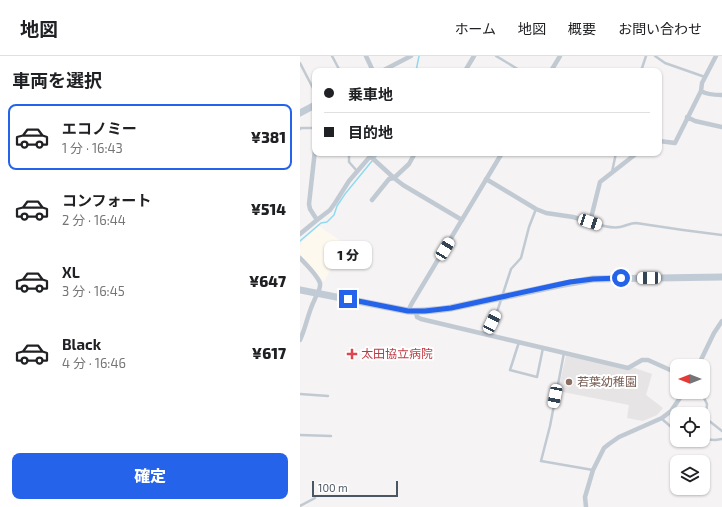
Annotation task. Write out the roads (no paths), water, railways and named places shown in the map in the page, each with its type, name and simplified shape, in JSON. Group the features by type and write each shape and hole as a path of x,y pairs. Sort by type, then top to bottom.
{"street":[{"path":"366,56 372,68"},
{"path":"388,68 411,56"},
{"path":"467,68 474,56"},
{"path":"553,68 560,56"},
{"path":"662,142 675,144 701,91 702,83 716,56"},
{"path":"701,91 708,94 722,95"},
{"path":"300,113 312,107"},
{"path":"687,117 695,121 722,127"},
{"path":"314,156 309,204 310,209 317,220"},
{"path":"300,234 330,210 349,181 370,156"},
{"path":"374,156 394,178 403,185 462,220"},
{"path":"372,200 389,179 394,178 409,164 413,156"},
{"path":"500,156 410,305 412,312 421,319 628,368 642,360 648,360 670,370"},
{"path":"486,179 536,209 546,213 573,217 590,222 600,182 632,156"},
{"path":"300,258 318,278 320,285 320,289 310,308 300,340"},
{"path":"300,290 412,312 440,310 593,279 722,277"},
{"path":"701,359 714,333 722,321"},
{"path":"586,507 585,497 593,470 604,448 619,437 662,418 671,411 679,399"}],"lane":[{"path":"332,56 338,68"},
{"path":"496,56 516,68"},
{"path":"642,68 646,56"},
{"path":"655,56 665,63 705,77"},
{"path":"300,63 312,86"},
{"path":"300,129 312,128"},
{"path":"349,156 349,162 357,171"},
{"path":"612,173 615,156"},
{"path":"486,334 498,309 511,269 520,258 536,209"},
{"path":"590,222 619,228 631,223 636,223 722,235"},
{"path":"519,342 510,370 537,377 544,348"},
{"path":"564,353 550,426 541,461 593,470"},
{"path":"300,394 328,396"},
{"path":"704,399 707,404 706,416 708,420 722,431"},
{"path":"662,418 670,425"},
{"path":"300,436 331,436"},
{"path":"710,440 722,439"},
{"path":"300,506 314,498"}],"waterway":[{"path":"417,68 419,56"},
{"path":"300,241 321,223 327,222 334,215 337,206 345,194 372,161"}],"place":[{"name":"太田協立病院","path":"352,354"},
{"name":"若葉幼稚園","path":"569,382"}]}
